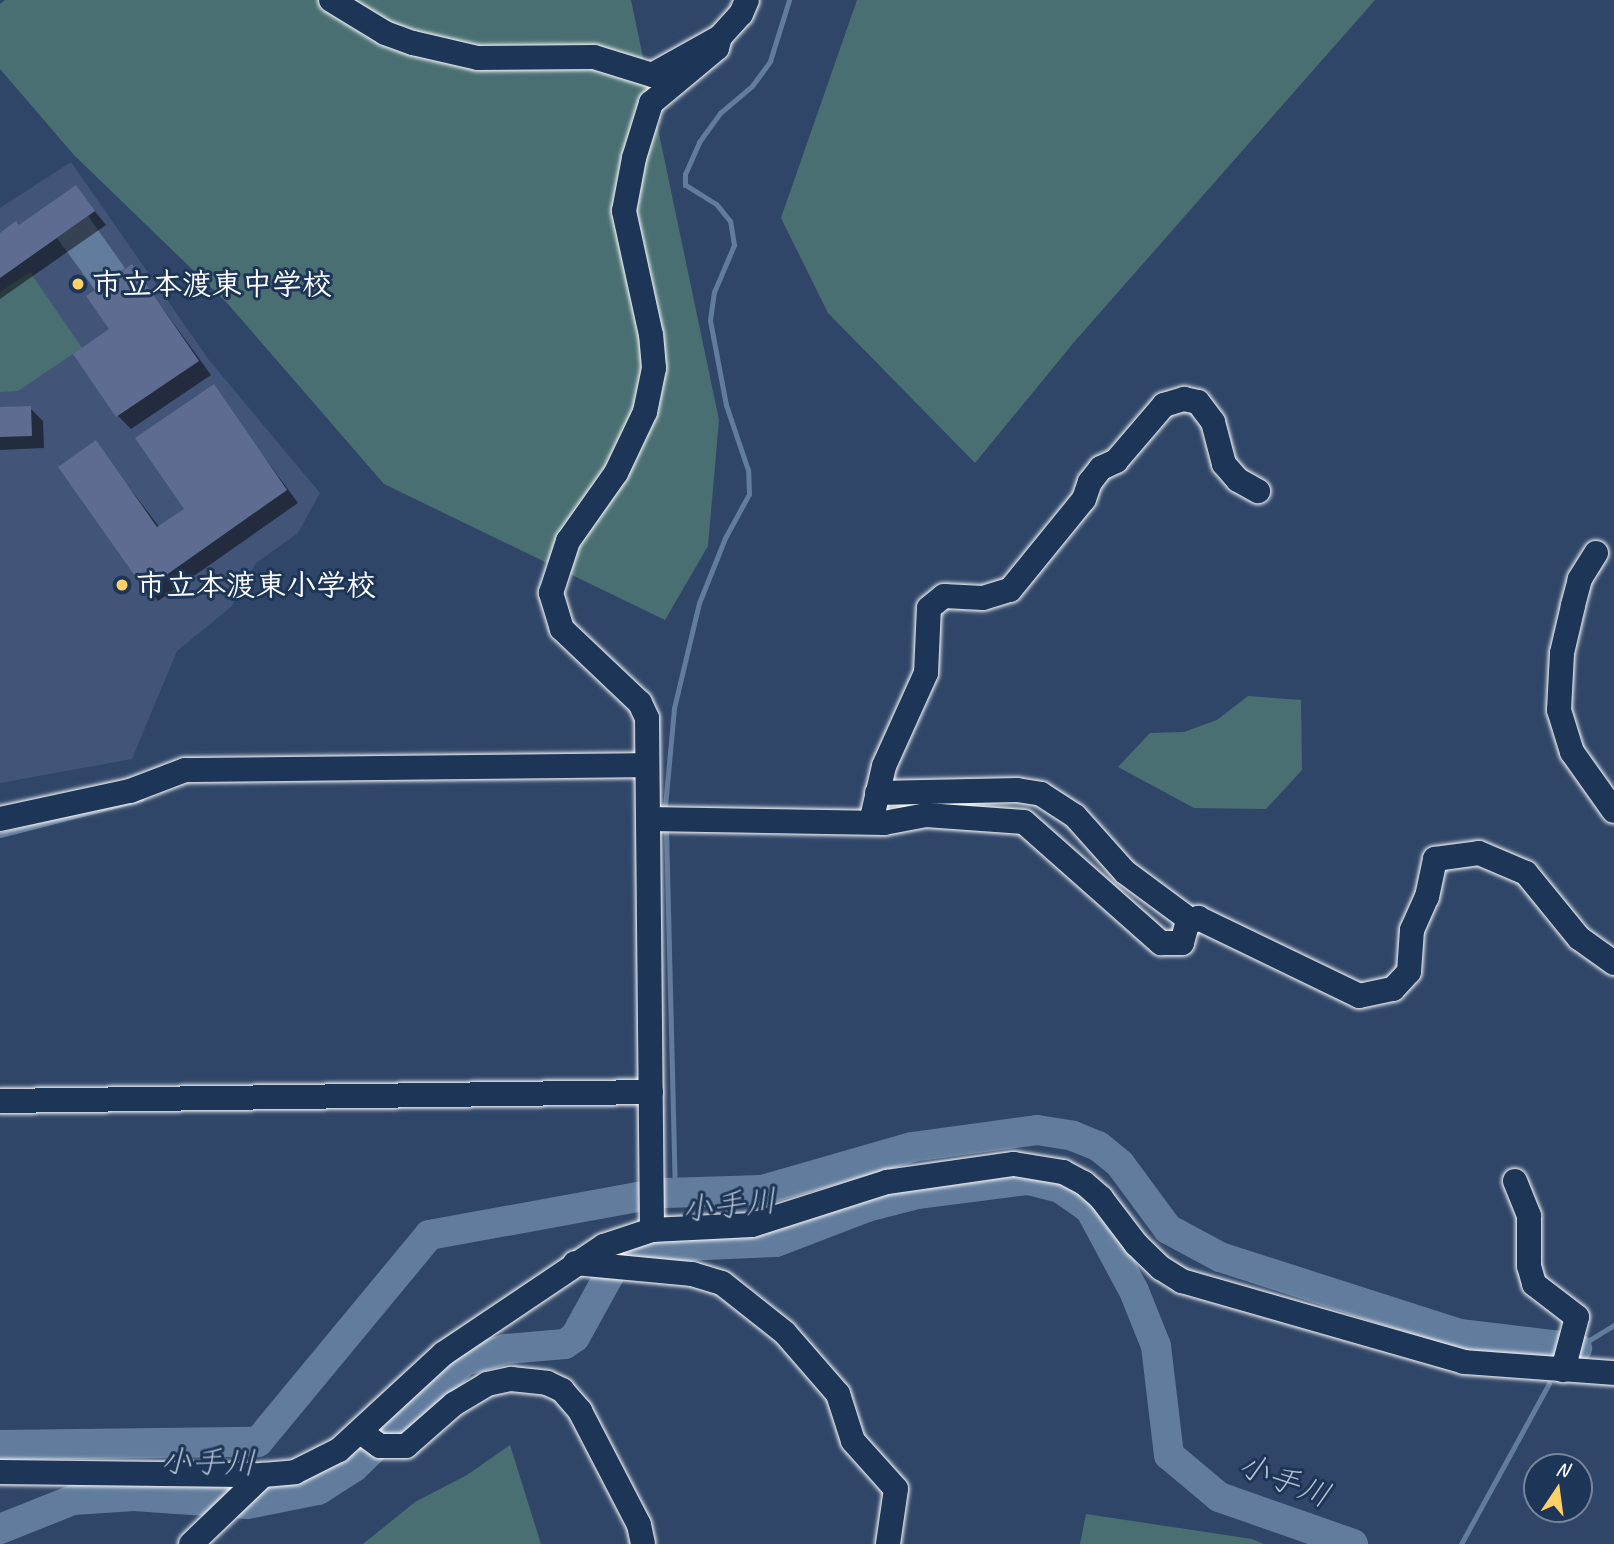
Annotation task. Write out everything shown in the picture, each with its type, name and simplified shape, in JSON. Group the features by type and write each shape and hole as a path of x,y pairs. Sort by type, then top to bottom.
{"street":[{"path":"331,0 386,33 413,43 478,58 594,57 652,75 719,37 741,15 747,0"},
{"path":"652,1230 647,718 640,703 562,629 551,593 569,541 616,473 645,412 654,368 651,335 624,211 634,158 651,103 717,48 719,37"},
{"path":"871,822 884,765 926,673 929,608 944,596 983,598 1010,590 1084,499 1101,468 1116,461 1164,405 1184,399 1198,402 1213,422 1224,464 1238,480 1258,491"},
{"path":"1596,553 1580,579 1573,606 1562,653 1559,710 1572,752 1596,780 1614,811"},
{"path":"0,819 130,791 185,770 647,765"},
{"path":"877,793 1017,790 1041,794 1075,816 1125,872 1190,920 1206,921 1359,996 1376,995 1393,989 1409,972 1412,930 1427,897 1435,859 1479,853 1526,873 1579,938 1614,963"},
{"path":"648,819 871,822 926,815 1024,822 1161,943 1182,943 1190,920"},
{"path":"0,1101 651,1092"},
{"path":"0,1472 256,1481 319,1463 371,1440 443,1354 604,1246 652,1230 752,1225 887,1182 1014,1164 1041,1166 1084,1184 1152,1260 1182,1281 1464,1363 1566,1356 1614,1373"},
{"path":"1515,1181 1529,1216 1529,1266 1534,1284 1576,1315 1577,1324 1566,1356"},
{"path":"575,1263 692,1274 722,1283 815,1363 838,1394 853,1441 896,1489 888,1544"},
{"path":"371,1440 406,1447 454,1404 487,1384 511,1378 548,1382 562,1390 580,1411 639,1525 643,1544"},
{"path":"191,1544 256,1481"}],"shaded area":[{"name":"市立本渡東小学校","path":"71,162 209,360 320,493 298,533 256,563 231,607 177,651 132,759 0,783 0,208"},
{"path":"88,216 125,268 95,290 57,238"}],"green space":[{"path":"5,0 631,0 719,420 708,546 665,620 384,484 228,304 74,155 0,69 0,4"},
{"path":"857,0 1375,0 1075,341 975,463 828,313 781,218"},
{"path":"30,272 82,348 18,391 0,392 0,292"},
{"path":"1248,696 1301,700 1302,770 1266,809 1194,808 1118,767 1150,733 1184,732 1217,720"},
{"path":"510,1445 541,1544 363,1544 415,1502 467,1475"},
{"path":"1086,1514 1252,1539 1264,1544 1080,1544"}],"building":[{"path":"76,185 95,211 0,278 0,233 16,221 19,225"},
{"path":"132,264 199,361 116,417 73,354 109,329 86,296"},
{"path":"214,384 287,490 145,590 58,467 96,440 157,527 184,509 135,438"},
{"path":"31,406 32,436 0,437 0,407"}],"waterway":[{"path":"665,807 674,708 699,603 725,538 749,494 748,470 726,405 710,320 714,292 734,245 730,221 716,204 685,185 685,174 699,142 720,113 752,86 770,61 789,0"},
{"path":"0,835 141,799"},
{"path":"666,827 675,1192"},
{"path":"666,1193 762,1190 912,1147 1037,1130 1073,1136 1098,1146 1120,1164 1168,1229 1220,1257 1460,1334 1577,1348"},
{"name":"小手川","path":"0,1529 73,1500 134,1496 247,1504 318,1490 354,1467 464,1361 506,1349 565,1344 575,1337 618,1259 637,1248 776,1242 867,1207 917,1194 1028,1180 1060,1188 1090,1209 1134,1291 1156,1346 1169,1455 1219,1497 1353,1544"},
{"path":"0,1445 258,1442 429,1235 638,1197"},
{"path":"1578,1347 1614,1325"},
{"path":"1461,1544 1549,1383"}],"place":[{"name":"市立本渡東中学校","path":"78,284"},
{"name":"市立本渡東小学校","path":"122,585"}]}
